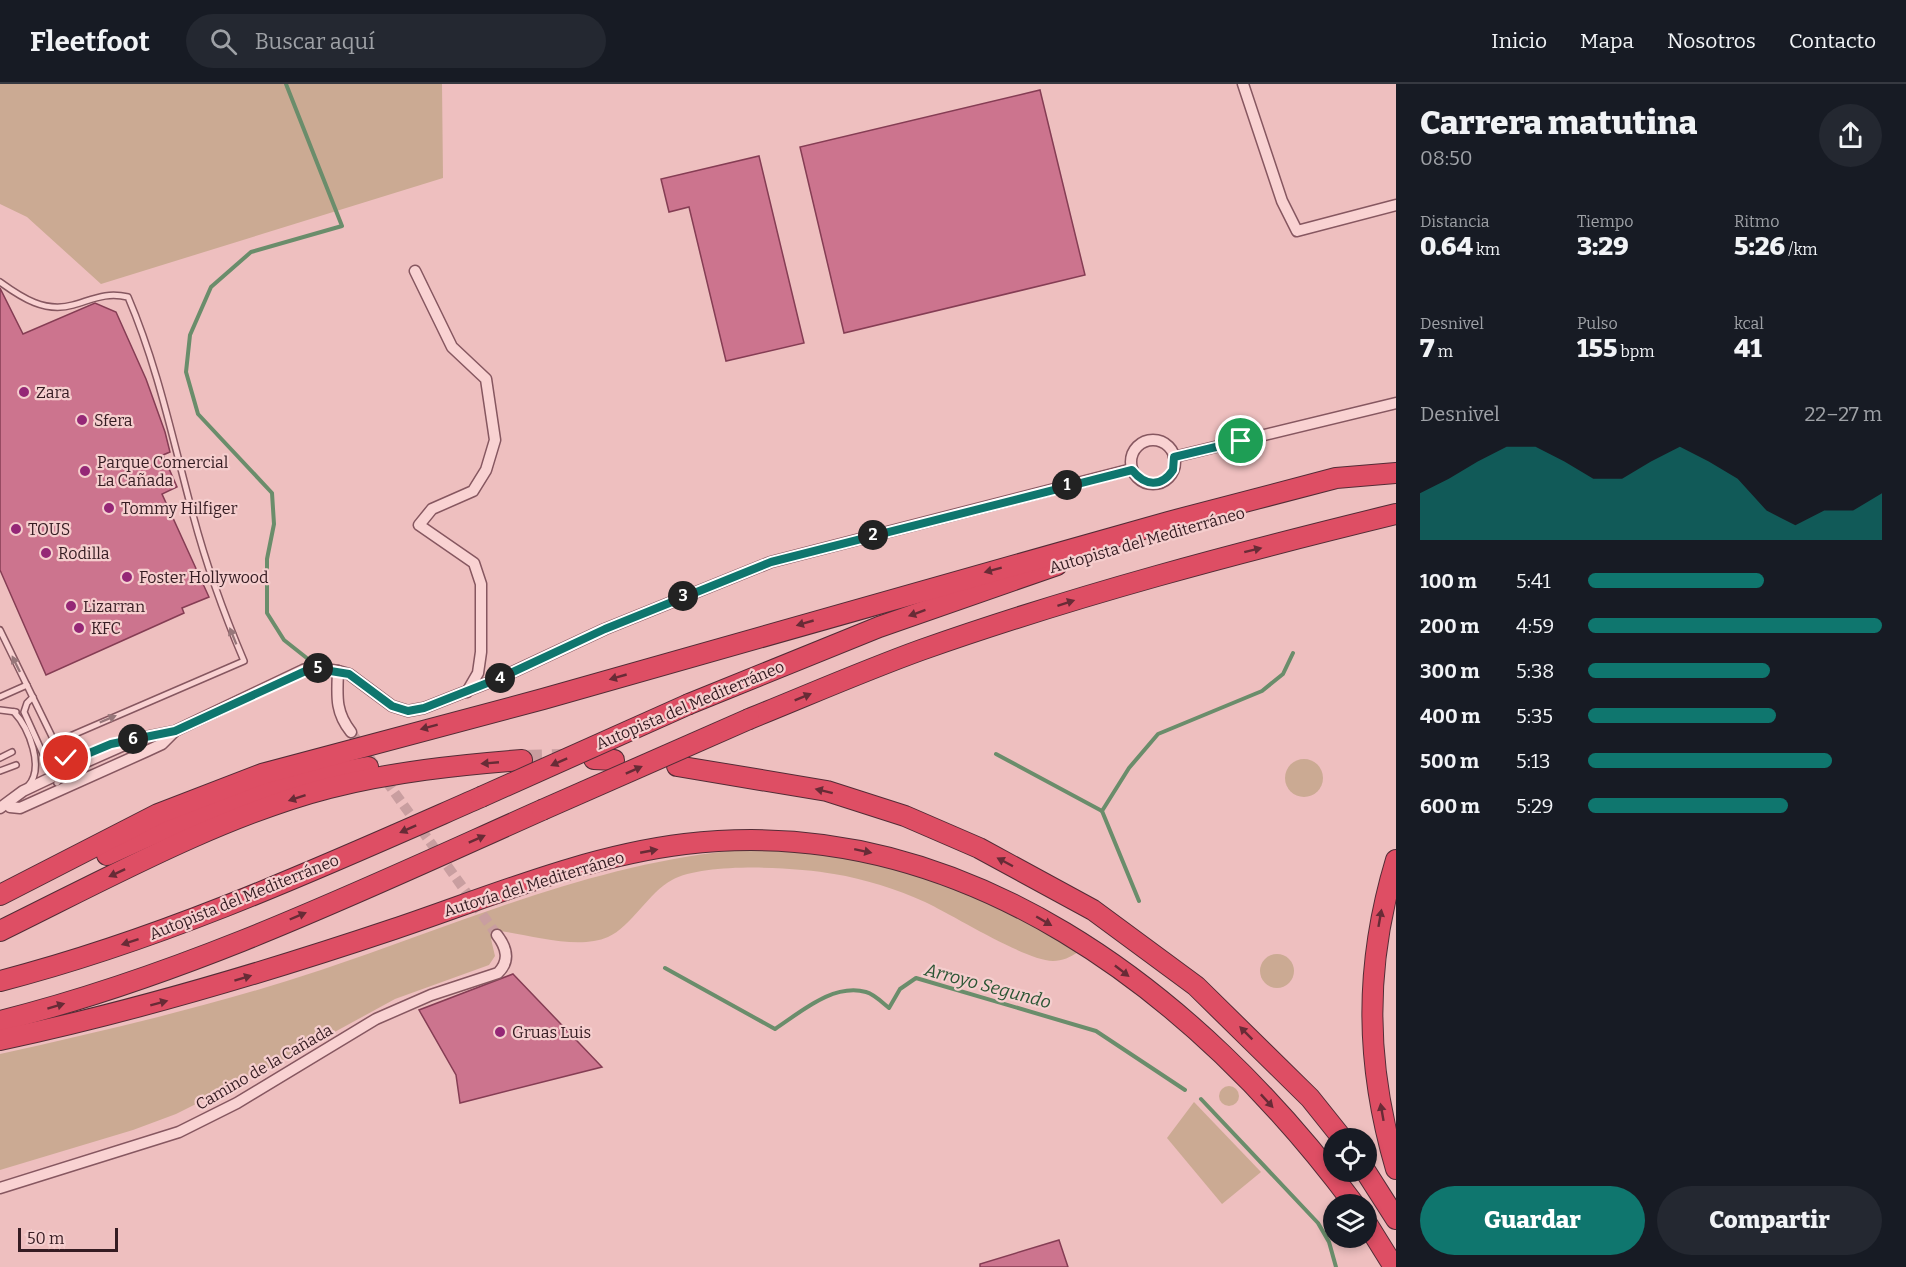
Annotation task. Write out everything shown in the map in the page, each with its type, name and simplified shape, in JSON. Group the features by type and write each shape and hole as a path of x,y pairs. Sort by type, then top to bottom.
{"highway":[{"name":"Autopista del Mediterráneo","path":"0,981 53,968 139,940 343,858 689,704 879,627 1065,562 1396,473"},
{"path":"0,895 158,814 262,774 428,727 543,699 1168,522 1336,478 1396,473"},
{"path":"0,1021 115,987 232,943 749,719 921,651 1149,577 1396,514"},
{"path":"0,906 170,825 226,803 331,774 391,762 417,759 457,765"},
{"path":"594,759 614,760"},
{"path":"0,930 145,861 257,812 327,789 398,773 457,765 522,760"},
{"path":"677,766 826,791 905,816 980,848 1093,910 1131,935 1211,999 1310,1098 1334,1128"},
{"name":"Autovía del Mediterráneo","path":"0,1040 187,996 532,882 626,855 683,844 770,839 860,849 949,875 1034,916 1111,963 1206,1039 1281,1116 1346,1194"},
{"path":"1396,861 1383,904 1371,1000 1377,1085 1385,1131 1396,1169"},
{"path":"1373,1182 1396,1219"},
{"path":"1377,1238 1394,1267"}],"street":[{"path":"1243,84 1282,201 1297,231 1396,205"},
{"path":"415,271 452,347 486,379 495,440 486,470 473,491 432,510 419,525 474,563 481,584 481,651 478,673 467,692"},
{"path":"1174,457 1396,404"},
{"path":"1150,440 1160,441 1169,447 1174,457 1173,470 1160,483 1150,484 1140,480 1132,470 1133,452 1138,445 1150,440"},
{"path":"3,809 140,738 175,731 303,670 312,668 349,674 392,706 408,711 424,708 467,692 605,629 771,562 1132,470"},
{"path":"338,671 336,705 340,718 351,732"},
{"path":"3,809 20,808 147,751 162,744 175,731"},
{"path":"3,809 23,791 130,751 154,735"},
{"name":"Camino de la Cañada","path":"0,1188 179,1132 237,1103 376,1019 431,995 498,973 504,965 506,956 504,946 497,935"}],"lane":[{"path":"0,282 38,305 72,305 111,293 128,297 146,340 182,464 193,515 223,610 244,661 54,742"},
{"path":"0,630 61,755 72,759 111,744 140,738"},
{"path":"0,697 27,685"},
{"path":"33,697 27,703 24,712 61,778"},
{"path":"0,710 24,712"},
{"path":"14,712 37,760 37,770 32,781 23,791"},
{"path":"30,742 32,729"},
{"path":"54,742 53,750 61,778"},
{"path":"0,759 12,752"},
{"path":"0,773 16,765"}],"shaded area":[{"path":"0,84 442,84 443,178 101,284 27,217 0,204"},
{"path":"1304,759 1317,765 1323,778 1317,791 1304,797 1291,791 1285,778 1291,765"},
{"path":"729,851 793,851 868,863 905,873 978,899 1013,915 1078,952 1060,960 1040,959 1008,946 914,897 846,876 775,868 706,870 687,874 664,885 624,926 608,937 596,941 569,942 500,931 491,939 495,956 489,965 395,999 276,1064 176,1114 133,1130 0,1170 0,1054 242,995 573,883 676,859"},
{"path":"1277,954 1289,959 1294,971 1289,983 1277,988 1265,983 1260,971 1265,959"},
{"path":"1229,1086 1236,1089 1239,1096 1236,1103 1229,1106 1222,1103 1219,1096 1222,1089"},
{"path":"1194,1102 1261,1172 1222,1204 1167,1138"}],"building":[{"path":"1040,90 1085,275 844,333 800,147"},
{"path":"759,156 804,343 726,361 689,207 669,212 661,179"},
{"name":"Parque Comercial La Cañada","path":"0,288 23,334 95,303 116,312 146,379 165,432 170,452 163,455 177,487 162,494 209,597 182,608 184,613 46,675 0,570"},
{"name":"Gruas Luis","path":"513,974 602,1067 460,1103 456,1075 419,1010"},
{"path":"1059,1240 1068,1267 980,1267 980,1264"}],"waterway":[{"name":"Arroyo Segundo","path":"286,84 342,226 251,252 211,287 190,335 186,372 198,414 272,493 274,524 267,559 267,613 284,640 308,659"},
{"path":"1139,901 1102,811 1129,768 1158,734 1262,691 1283,674 1293,653"},
{"path":"996,754 1102,811"},
{"name":"Arroyo Segundo","path":"665,968 775,1029 807,1007 830,995 842,992 854,990 866,992 889,1008 900,989 916,978 1096,1031 1185,1090"},
{"name":"Arroyo Segundo","path":"1201,1099 1318,1223 1329,1242 1336,1267"}],"tunnel":[{"path":"351,732 497,935"},
{"path":"522,760 567,759"}],"place":[{"name":"Zara","path":"24,392"},
{"name":"Sfera","path":"82,420"},
{"name":"Parque Comercial La Cañada","path":"85,471"},
{"name":"Tommy Hilfiger","path":"109,508"},
{"name":"TOUS","path":"16,529"},
{"name":"Rodilla","path":"46,553"},
{"name":"Foster Hollywood","path":"127,577"},
{"name":"Lizarran","path":"71,606"},
{"name":"KFC","path":"79,628"},
{"name":"Gruas Luis","path":"500,1032"}],"route":[{"path":"66,758 75,759 111,744 175,731 303,670 312,668 349,674 392,706 408,711 424,708 500,678 605,629 721,580 771,562 1132,470 1140,480 1150,484 1160,483 1173,470 1174,457 1241,441"}]}
